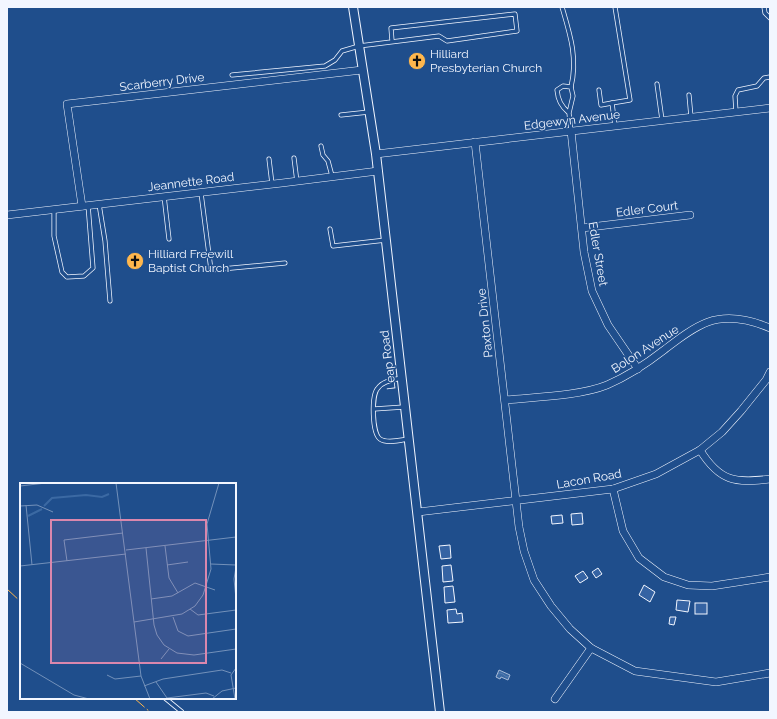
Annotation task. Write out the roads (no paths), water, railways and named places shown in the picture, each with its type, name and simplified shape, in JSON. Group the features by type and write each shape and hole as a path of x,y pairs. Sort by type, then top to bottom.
{"street":[{"name":"Leap Road","path":"353,7 378,170 440,712"},
{"name":"Scarberry Drive","path":"85,206 67,104 362,70"},
{"name":"Edgewyn Avenue","path":"376,154 770,108"},
{"name":"Edler Street","path":"571,131 584,252 592,291 608,324 638,369"},
{"name":"Paxton Drive","path":"476,142 519,527 524,551 534,580 556,612 570,629 591,648 635,671 716,682 770,673"},
{"name":"Jeannette Road","path":"7,215 297,182 378,170"},
{"name":"Edler Court","path":"582,228 690,215"},
{"name":"Bolon Avenue","path":"505,400 590,390 606,386 638,369 682,337 707,322 722,319 737,319 770,328"},
{"name":"Lacon Road","path":"418,512 613,488 656,474 700,450 722,432 766,380 770,372"},
{"path":"700,450 714,469 730,479 739,481 770,479"},
{"path":"613,488 623,531 639,558 664,577 688,585 712,586 770,576"},
{"path":"555,699 591,648"}],"lane":[{"path":"562,7 574,49 575,73 571,87 573,96 569,113 571,131"},
{"path":"599,90 601,105 630,100 615,7"},
{"path":"764,7 765,13 770,18"},
{"path":"232,75 325,66 335,60 342,51 359,46 439,36 447,41 517,31 515,14 391,28 392,41"},
{"path":"736,112 735,96 738,90 757,86 764,78 770,77"},
{"path":"657,84 662,120"},
{"path":"569,113 562,107 557,90 563,86 571,87"},
{"path":"689,95 691,117"},
{"path":"612,103 615,126"},
{"path":"341,115 369,112"},
{"path":"321,146 323,155 328,161 333,177"},
{"path":"269,158 272,184"},
{"path":"294,158 297,182"},
{"path":"201,192 211,270 285,263"},
{"path":"164,196 169,239"},
{"path":"100,204 110,301"},
{"path":"54,210 54,236 62,272 67,277 84,276 93,268 85,206"},
{"path":"330,229 333,246 386,240"},
{"path":"402,378 387,382 378,387 374,395 376,432 379,438 384,441 409,439"},
{"path":"374,409 405,406"},
{"path":"167,699 182,712"}],"water":[{"path":"499,670 510,675 508,680 501,677 500,679 496,677"}],"place":[{"name":"Hilliard Presbyterian Church","path":"417,61"},
{"name":"Hilliard Freewill Baptist Church","path":"135,261"}]}
